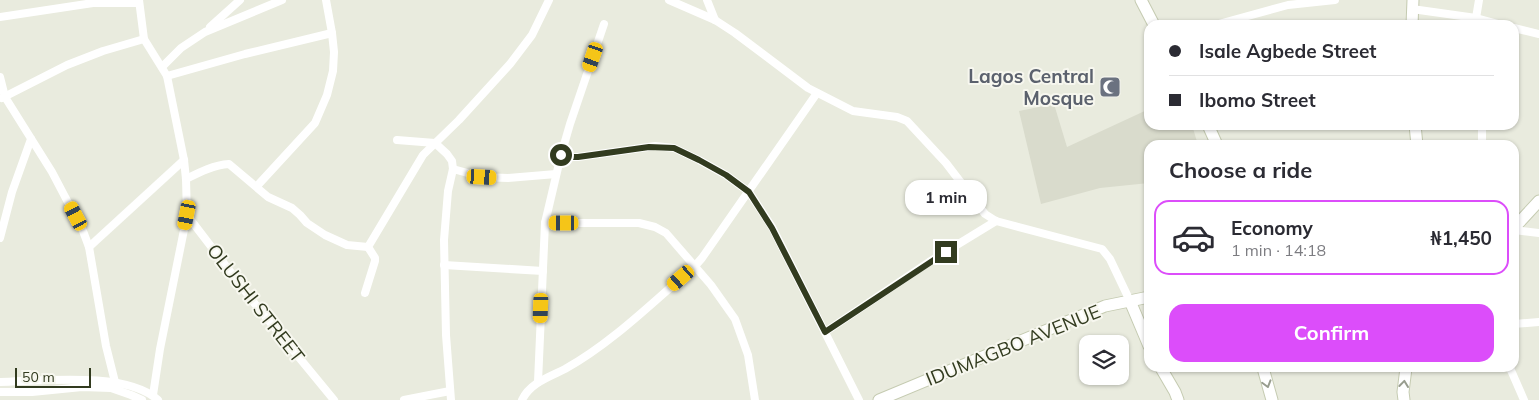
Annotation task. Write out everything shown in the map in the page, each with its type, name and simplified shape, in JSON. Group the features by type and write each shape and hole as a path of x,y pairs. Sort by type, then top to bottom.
{"main road":[{"path":"1141,0 1151,20"},
{"path":"1412,5 1412,20"},
{"path":"1519,223 1539,200"},
{"name":"IDUMAGBO AVENUE","path":"883,399 1105,306 1144,298"},
{"path":"1130,301 1144,334"},
{"path":"1163,372 1178,400"},
{"path":"1264,372 1272,400"},
{"path":"1404,400 1406,372"}],"street":[{"path":"162,67 181,48 205,32 240,0"},
{"path":"205,32 282,0"},
{"path":"257,186 314,123 327,95 333,71 332,33 326,0"},
{"path":"368,247 423,155 459,120 510,64 532,36 550,0"},
{"path":"669,0 715,20 736,33 816,93 853,111 897,117 907,121 946,163 985,214 996,221 1102,250 1110,258 1130,301"},
{"path":"707,0 715,20"},
{"path":"1233,20 1288,5 1335,0"},
{"path":"1476,18 1479,0"},
{"path":"0,17 93,3 139,2 144,39 167,76 184,160 187,215 160,349 155,398 131,386 115,382 86,380 0,382"},
{"path":"1412,5 1481,20"},
{"path":"538,382 545,223 570,124 604,24"},
{"path":"1519,29 1539,34"},
{"path":"167,76 245,54 332,33"},
{"path":"2,98 67,65 103,51 144,39"},
{"path":"0,76 2,98 52,172 83,230 89,247 106,346 115,382"},
{"path":"522,400 526,392 538,382 566,368 612,337 695,266 749,192 816,93"},
{"path":"0,238 12,192 31,139"},
{"path":"396,140 435,143 452,160 453,169 448,191 444,240 446,335 451,400"},
{"path":"561,155 578,157 655,146 674,148 726,175 749,192 772,228 860,400"},
{"path":"89,247 184,160"},
{"path":"186,179 202,171 223,164 229,164 268,197 292,208 307,223 325,235 347,245 368,247"},
{"path":"453,169 482,177 508,178 556,174"},
{"name":"OLUSHI STREET","path":"187,215 255,304 334,400"},
{"path":"825,332 929,262 996,221"},
{"path":"545,223 639,224 655,227 666,233 711,285 735,319 748,355 755,400"},
{"path":"1519,230 1539,233"},
{"path":"365,293 375,261 368,247"},
{"path":"444,265 543,271"},
{"path":"1519,324 1539,322"},
{"path":"1512,372 1524,400"},
{"path":"0,392 82,387 111,388 142,400"},
{"path":"404,400 450,391"}],"shaded area":[{"path":"1054,104 1067,147 1144,111 1144,130 1194,130 1196,140 1144,140 1144,184 1100,188 1041,204 1019,111"}],"place":[{"name":"Lagos Central Mosque","path":"1110,87"}],"route":[{"path":"561,155 578,157 655,146 674,148 726,175 749,192 772,228 825,332 946,252"}]}
